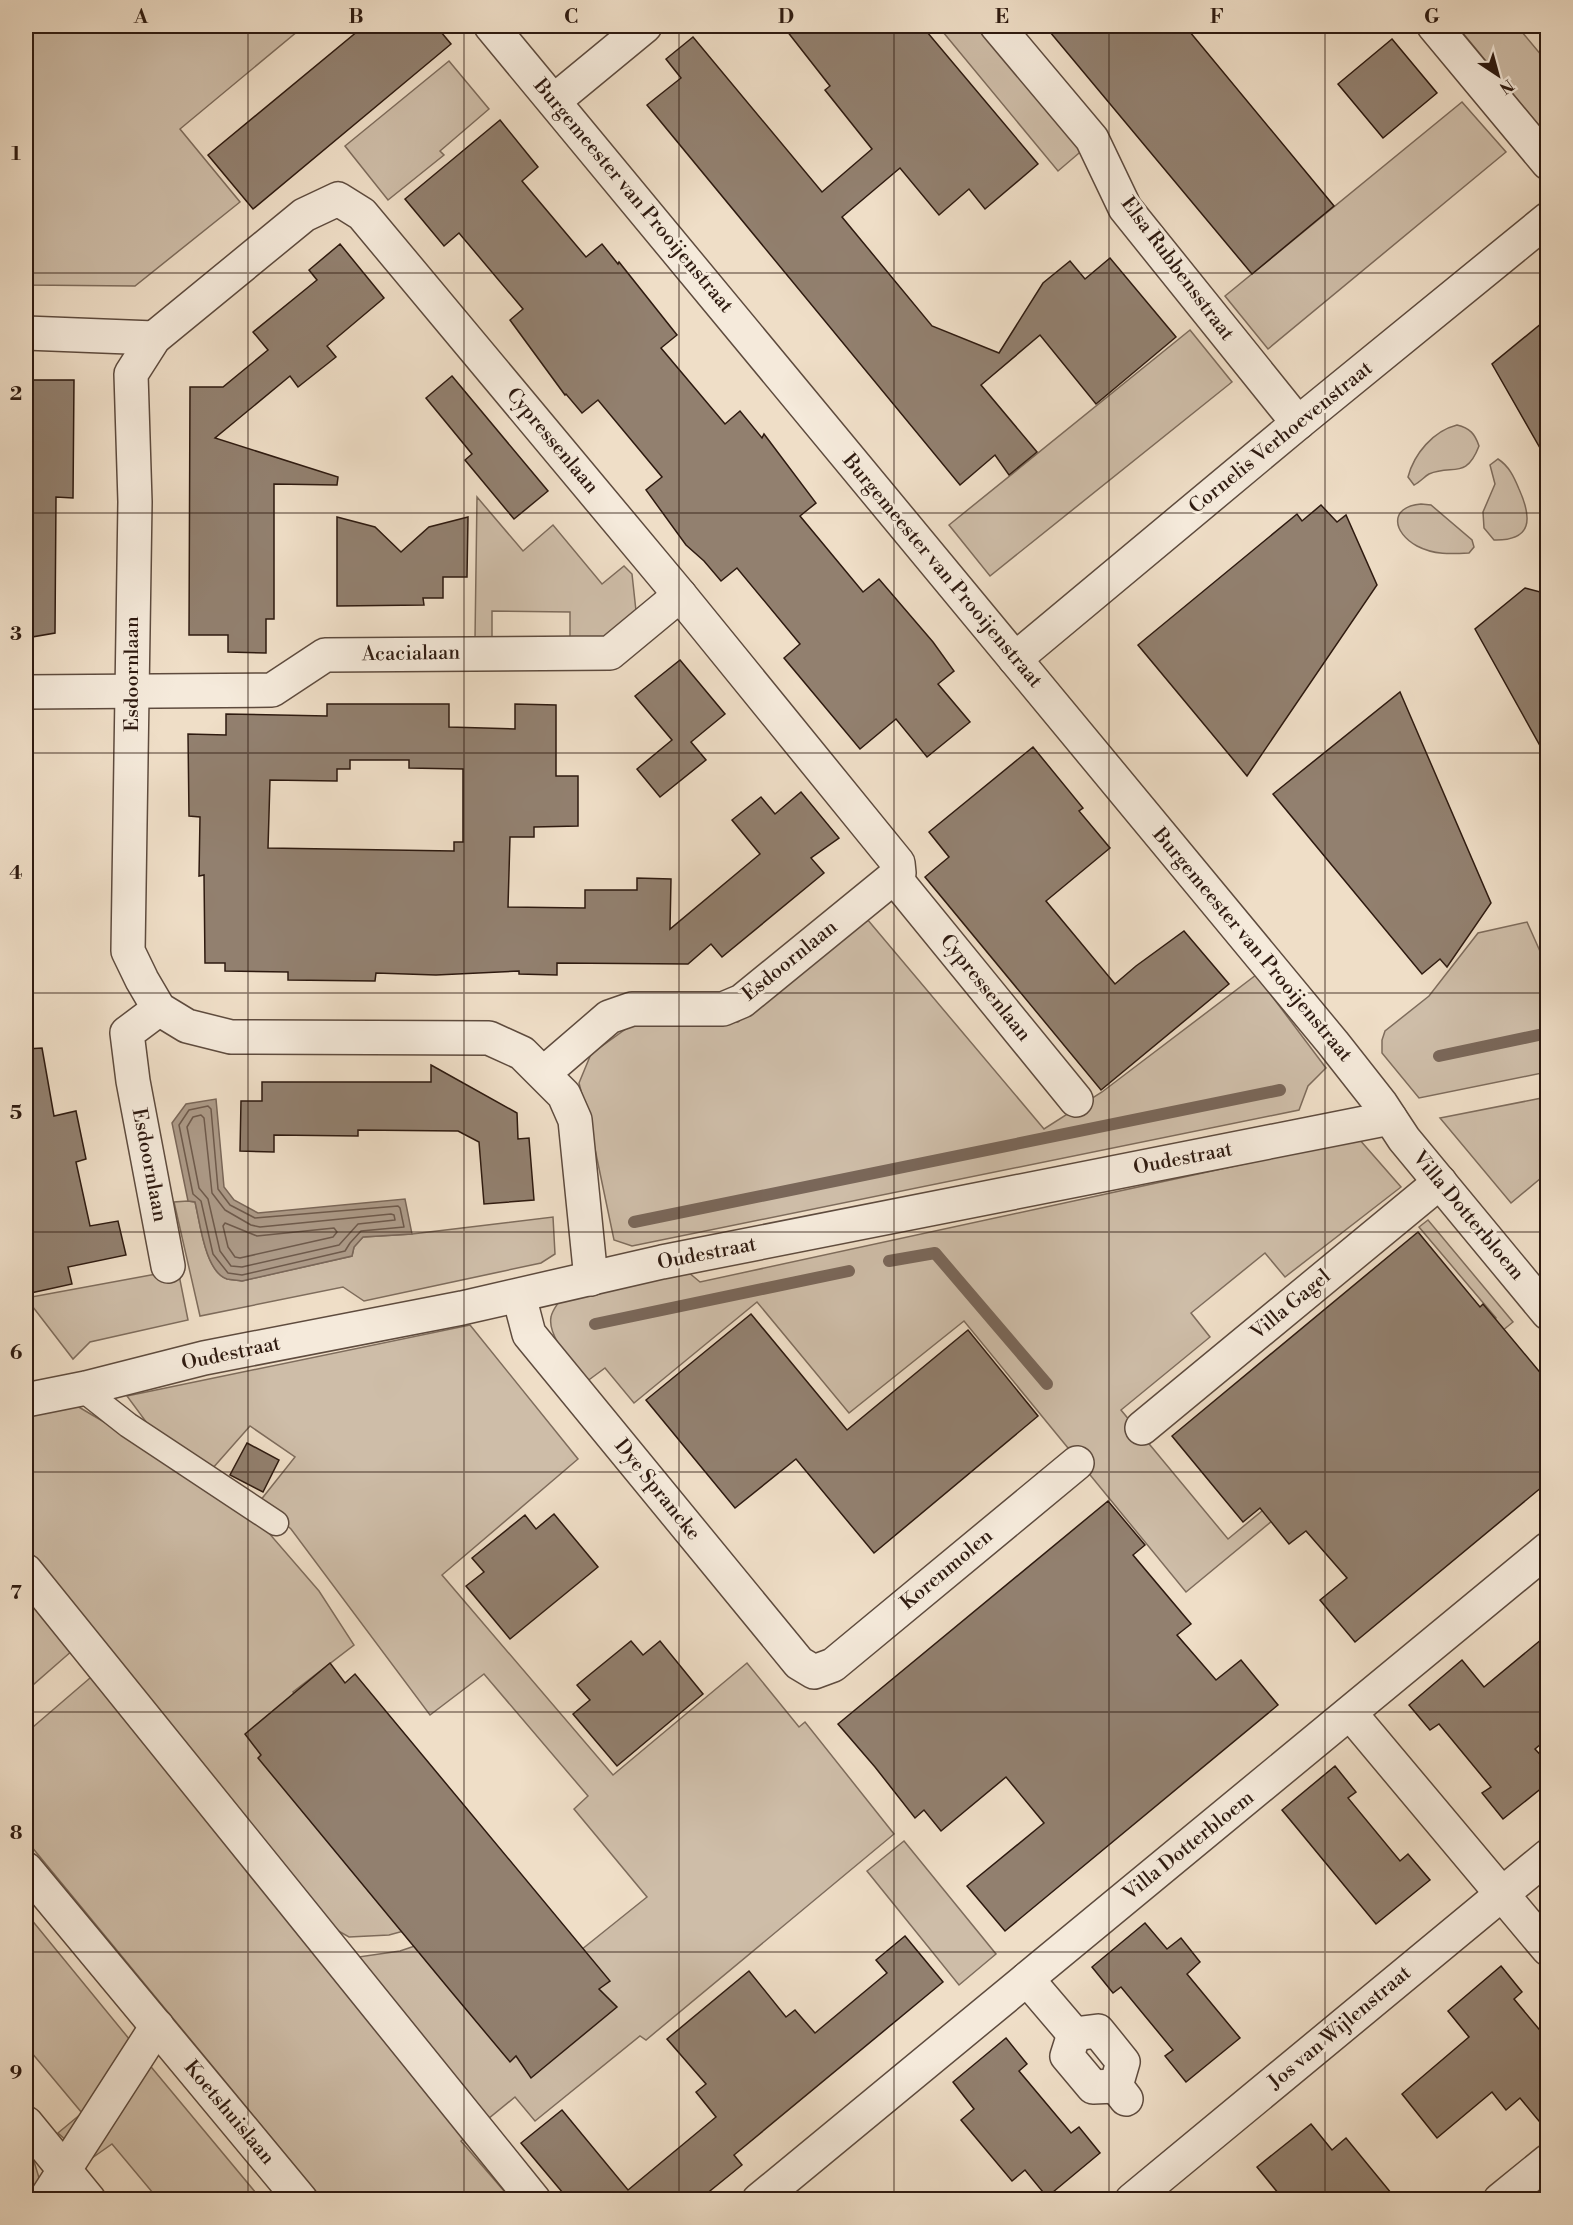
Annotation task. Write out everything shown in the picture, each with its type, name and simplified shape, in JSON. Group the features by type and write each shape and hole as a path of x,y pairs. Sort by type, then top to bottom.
{"street":[{"name":"Burgemeester van Prooijenstraat","path":"491,26 1333,1042 1390,1118"},
{"path":"554,101 645,26"},
{"name":"Elsa Rubbensstraat","path":"997,26 1092,139 1125,208 1298,423"},
{"path":"1434,26 1548,163"},
{"name":"Cypressenlaan","path":"154,339 304,214 338,199 363,214 680,595 898,863 897,875 1076,1100"},
{"name":"Cornelis Verhoevenstraat","path":"1015,658 1548,219"},
{"path":"26,333 154,339"},
{"name":"Esdoornlaan","path":"154,339 131,374 135,502 128,951 159,1009 128,1033 133,1081 168,1266"},
{"name":"Acacialaan","path":"26,692 272,690 325,655 610,653 680,595"},
{"name":"Esdoornlaan","path":"544,1073 609,1017 632,1009 723,1009 742,1001 897,875"},
{"path":"159,1009 187,1026 231,1036 489,1038 522,1053 564,1095 575,1120 591,1279"},
{"name":"Villa Dotterbloem","path":"1390,1118 1548,1313"},
{"name":"Oudestraat","path":"26,1400 81,1389 204,1358 519,1296 662,1262 1390,1118"},
{"name":"Villa Gagel","path":"1142,1428 1440,1182"},
{"name":"Dye Sprancke","path":"519,1296 529,1334 799,1663 814,1672"},
{"name":"Korenmolen","path":"814,1672 833,1665 1077,1463"},
{"name":"Villa Dotterbloem","path":"759,2199 1548,1549"},
{"path":"26,1571 534,2199"},
{"path":"1350,1713 1548,1949"},
{"name":"Jos van Wijlenstraat","path":"1132,2199 1548,1856"},
{"name":"Koetshuislaan","path":"26,1869 301,2199"},
{"path":"1027,1979 1074,2034 1098,2031 1123,2062 1121,2092"},
{"path":"45,2199 157,2026"},
{"path":"26,2123 89,2199"},
{"path":"1500,2199 1548,2160"}],"lane":[{"path":"81,1389 128,1425 276,1523"}],"shaded area":[{"path":"26,26 304,26 180,129 240,202 135,286 26,285"},
{"path":"938,26 983,26 1085,148 1058,171"},
{"path":"1457,26 1517,26 1547,62 1547,135"},
{"path":"449,61 489,109 440,151 444,155 388,200 345,146"},
{"path":"1462,102 1506,152 1268,349 1225,296"},
{"path":"1190,330 1232,382 990,576 949,525"},
{"path":"1457,425 1469,430 1476,438 1479,446 1474,457 1464,467 1429,474 1414,485 1408,477 1420,452 1440,432"},
{"path":"1498,459 1508,468 1515,480 1527,518 1526,526 1516,537 1494,540 1484,528 1483,512 1495,484 1490,465"},
{"path":"477,497 523,551 553,525 602,584 624,566 632,574 636,611 601,639 570,640 570,612 492,611 492,639 475,639"},
{"path":"1431,505 1472,540 1474,547 1469,553 1436,552 1423,549 1409,541 1399,528 1399,515 1410,506"},
{"path":"867,919 1044,1129 1102,1092 1256,975 1326,1068 1308,1086 1299,1110 632,1246 614,1240 579,1083 591,1054 630,1026 738,1022"},
{"path":"1527,922 1547,967 1547,1072 1419,1098 1382,1053 1385,1031 1429,996 1478,933"},
{"path":"1547,1097 1547,1173 1511,1203 1440,1118"},
{"path":"1359,1139 1401,1187 1285,1277 1265,1253 1191,1313 1210,1337 1121,1410 1228,1539 1496,1318 1419,1227 1428,1220 1513,1322 1186,1592 964,1321 849,1413 757,1302 634,1403 605,1368 586,1382 557,1342 551,1325 553,1310 560,1300 688,1272 700,1282"},
{"path":"174,1202 195,1202 205,1245 213,1267 227,1279 242,1281 352,1256 354,1247 363,1237 412,1234 553,1217 555,1254 541,1263 364,1301 343,1287 200,1316"},
{"path":"178,1270 188,1320 90,1342 73,1359 26,1298"},
{"path":"470,1325 578,1459 442,1575 613,1775 747,1663 799,1727 805,1722 894,1834 646,2040 640,2036 535,2121 515,2097 461,2141 511,2199 322,2199 26,1840 26,1733 97,1672 352,1958 400,1951 456,1932 571,1958 647,1897 574,1809 588,1796 484,1674 430,1715 291,1529 260,1501 295,1457 250,1426 212,1469 155,1434 127,1396"},
{"path":"77,1406 133,1439 268,1532 319,1591 354,1645 293,1692 331,1744 433,1923 389,1935 349,1937 326,1924 26,1551 26,1416"},
{"path":"26,1592 73,1650 26,1691"},
{"path":"904,1841 996,1954 959,1985 867,1871"},
{"path":"26,1913 130,2040 68,2142 58,2133 82,2113 26,2046"},
{"path":"147,2062 261,2199 158,2199 112,2144 85,2163"},
{"path":"32,2155 40,2181 30,2199 26,2200 26,2160"}],"water":[{"path":"216,1099 224,1187 234,1200 258,1213 405,1199 412,1234 363,1237 354,1247 352,1256 242,1281 227,1279 220,1275 213,1267 209,1257 195,1202 188,1201 172,1123 186,1104"}],"building":[{"path":"364,26 436,26 451,44 253,209 208,155"},
{"path":"783,26 922,26 1038,164 985,209 969,189 939,215 900,168 842,217 932,326 999,353 1043,283 1070,261 1085,279 1110,258 1176,337 1096,404 1040,335 981,385 1037,452 1009,475 995,455 960,485 647,105 681,78 666,59 693,37 822,192 872,149 825,90 830,86"},
{"path":"1045,26 1185,26 1334,206 1252,274"},
{"path":"1392,39 1437,93 1383,138 1338,84"},
{"path":"500,120 538,167 522,181 586,257 602,244 618,264 619,262 677,335 661,348 725,424 740,411 762,438 764,434 816,503 800,516 863,592 879,579 933,642 954,671 938,684 970,722 927,757 896,719 860,749 784,658 800,644 737,568 721,581 686,545 646,490 662,477 598,400 582,413 565,395 510,320 523,309 459,233 444,246 405,199"},
{"path":"340,244 384,298 327,346 336,357 298,387 290,376 215,438 338,477 337,485 274,484 274,619 266,619 266,653 228,652 228,635 189,635 190,387 223,387 268,350 253,332 317,280 309,270"},
{"path":"1548,318 1548,462 1492,364"},
{"path":"452,376 548,491 514,519 465,460 472,454 426,398"},
{"path":"26,380 74,380 73,498 56,497 55,633 26,638"},
{"path":"1321,505 1337,522 1346,515 1377,585 1247,776 1138,645 1297,514 1302,521"},
{"path":"337,517 375,527 401,552 429,527 468,517 467,577 443,577 443,598 423,598 424,605 337,606"},
{"path":"1525,588 1548,594 1548,760 1475,629"},
{"path":"680,660 725,714 691,742 706,760 660,797 637,769 672,740 635,696"},
{"path":"1400,692 1491,903 1447,967 1440,959 1422,974 1273,794"},
{"path":"327,704 449,704 449,727 515,729 515,704 556,705 556,776 578,776 578,826 534,827 534,837 510,837 508,907 585,908 585,890 637,890 637,878 671,879 670,929 760,854 732,820 761,797 775,814 801,792 839,838 811,858 824,873 722,957 711,944 688,964 557,963 557,975 519,974 519,971 436,975 376,973 375,981 288,980 288,972 225,971 225,963 205,963 204,875 199,876 200,817 189,816 188,734 226,735 226,714 327,716","holes":["350,760 409,760 409,768 463,769 463,842 454,842 454,851 268,848 270,780 337,781 337,769 350,769"]},
{"path":"1033,747 1083,808 1079,811 1110,848 1046,901 1115,984 1184,931 1229,984 1101,1090 925,877 949,857 929,832"},
{"path":"42,1048 54,1116 76,1111 86,1159 76,1162 90,1226 118,1221 126,1255 68,1267 72,1284 26,1294 26,1049"},
{"path":"431,1065 517,1113 518,1139 529,1138 534,1200 484,1204 479,1142 458,1131 358,1130 358,1136 274,1135 274,1152 240,1151 241,1101 262,1101 262,1082 431,1082"},
{"path":"1418,1232 1480,1307 1483,1304 1548,1382 1548,1482 1355,1642 1320,1600 1347,1578 1306,1531 1289,1544 1260,1508 1243,1522 1172,1436"},
{"path":"751,1314 847,1430 968,1330 1038,1416 874,1553 796,1459 735,1508 646,1400"},
{"path":"247,1443 279,1460 263,1492 230,1475"},
{"path":"1108,1501 1145,1545 1133,1555 1191,1624 1177,1635 1216,1680 1241,1660 1278,1705 1005,1931 967,1886 1044,1823 1006,1777 941,1831 924,1810 915,1818 838,1724"},
{"path":"554,1514 598,1567 510,1639 466,1586 484,1572 472,1558 525,1515 536,1529"},
{"path":"1548,1634 1548,1738 1535,1749 1548,1763 1548,1783 1503,1819 1482,1793 1491,1787 1439,1724 1430,1730 1409,1705 1462,1660 1484,1687"},
{"path":"631,1641 643,1655 660,1641 703,1694 617,1766 573,1714 590,1700 577,1685"},
{"path":"330,1663 345,1683 355,1674 610,1981 599,1989 617,2007 531,2078 516,2056 510,2062 449,1989 258,1758 261,1755 245,1734"},
{"path":"1335,1766 1356,1792 1348,1798 1400,1861 1408,1854 1430,1880 1376,1924 1282,1810"},
{"path":"1145,1923 1167,1949 1181,1938 1200,1962 1187,1974 1240,2038 1186,2082 1165,2056 1173,2050 1121,1987 1113,1993 1092,1967"},
{"path":"905,1936 943,1982 734,2155 742,2165 700,2199 568,2199 521,2143 562,2110 628,2190 716,2117 696,2092 706,2084 667,2039 749,1971 786,2017 795,2010 815,2033 887,1973 876,1960"},
{"path":"1501,1966 1522,1992 1514,1999 1548,2040 1548,2132 1520,2098 1506,2110 1492,2092 1437,2138 1402,2094 1469,2037 1448,2011"},
{"path":"1006,2038 1027,2064 1019,2071 1071,2133 1079,2127 1100,2153 1047,2197 1025,2170 1012,2181 961,2120 974,2109 953,2082"},
{"path":"1311,2124 1332,2150 1346,2138 1396,2199 1283,2199 1257,2167"}],"waterway":[{"path":"1439,1056 1548,1033"},
{"path":"634,1222 1280,1090"},
{"path":"889,1261 935,1253 1047,1384"},
{"path":"595,1324 849,1271"}]}
